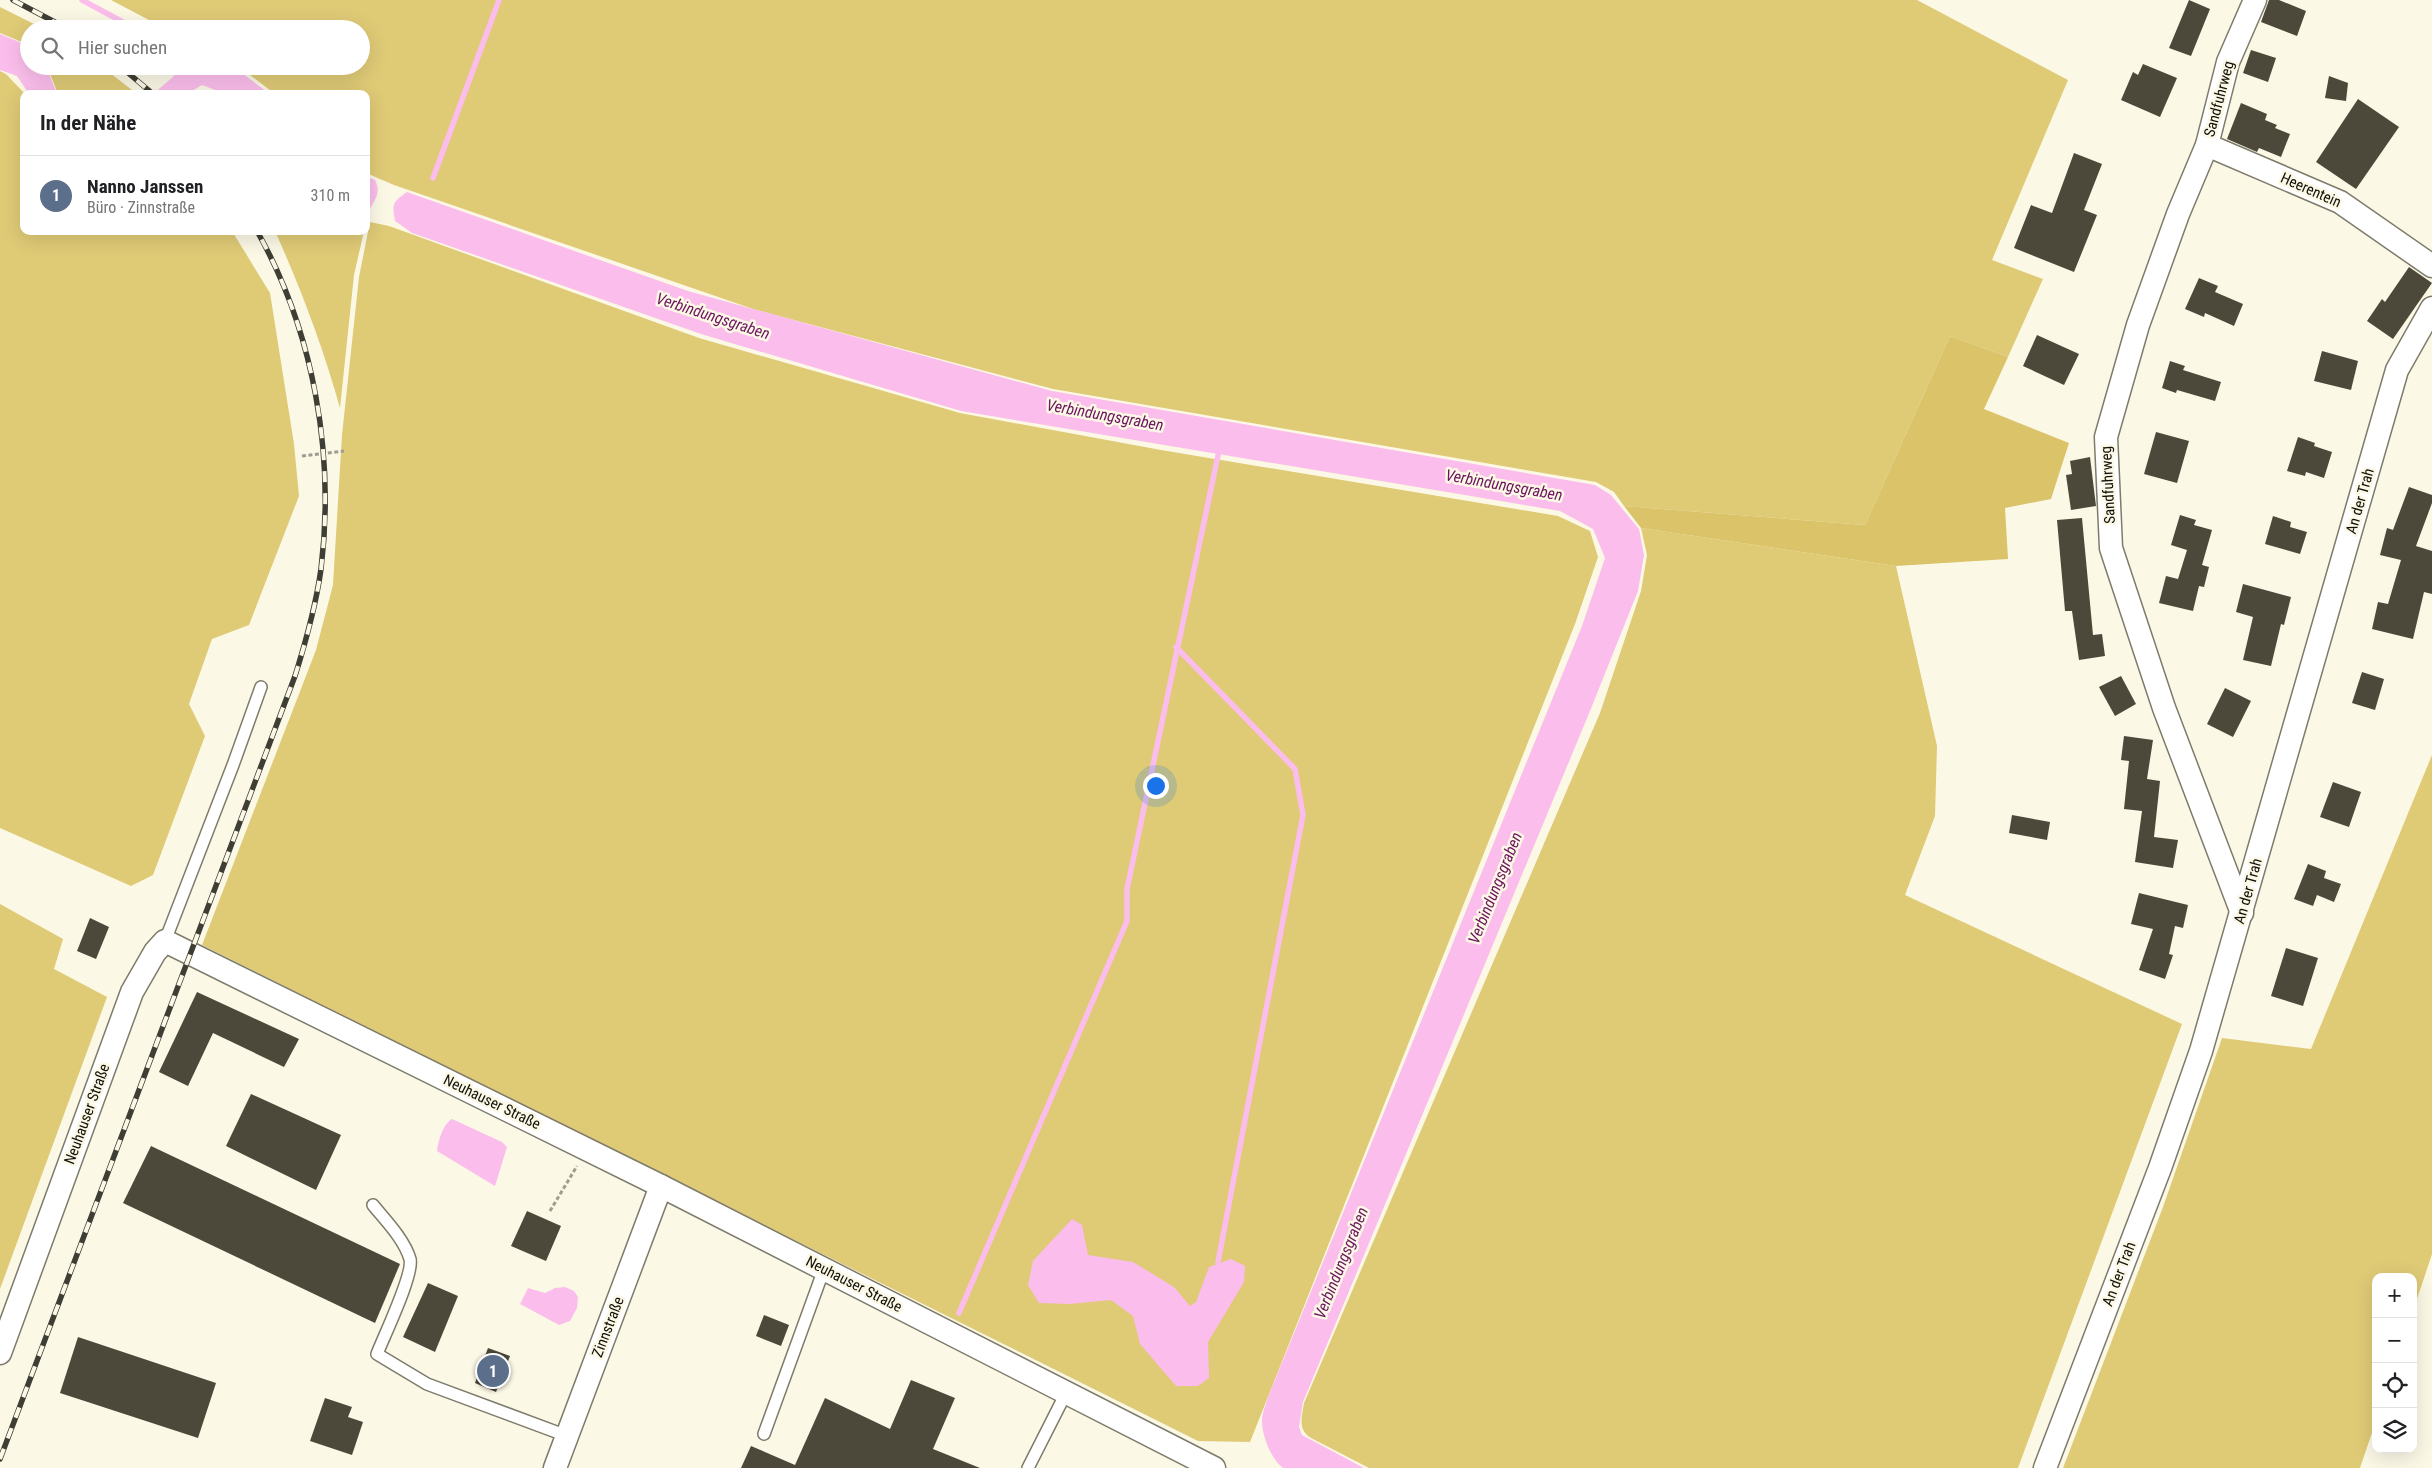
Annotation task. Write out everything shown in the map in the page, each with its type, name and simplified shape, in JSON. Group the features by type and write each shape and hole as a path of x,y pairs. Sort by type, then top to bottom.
{"street":[{"name":"Sandfuhrweg","path":"2242,913 2164,708 2111,548 2106,437 2138,325 2178,214 2207,145 2228,62 2255,0"},
{"name":"Heerentein","path":"2207,145 2340,202 2432,266"},
{"name":"An der Trah","path":"2045,1468 2160,1168 2201,1051 2397,370 2432,308"},
{"name":"Neuhauser Straße","path":"0,1353 132,992 155,952 165,941 661,1186 1214,1468"},
{"name":"Zinnstraße","path":"555,1468 661,1186"}],"lane":[{"path":"165,941 261,687"},
{"path":"373,1205 401,1241 410,1260 409,1275 377,1354 427,1384 567,1436"},
{"path":"764,1434 824,1269"},
{"path":"1028,1468 1066,1393"}],"path":[{"path":"302,456 344,451"},
{"path":"550,1211 588,1150"}],"shaded area":[{"path":"111,0 1917,0 2068,80 1992,260 2043,279 2008,357 1950,336 1865,525 1624,506 1614,492 1596,482 1053,389 753,309 394,185 370,175 370,90 270,90 250,75 370,75 370,20 149,20"},
{"path":"0,7 26,20 20,20 20,41 0,33"},
{"path":"0,71 6,74 21,90 20,235 234,235 270,293 294,444 299,496 249,625 212,639 189,704 205,736 153,875 131,886 0,828"},
{"path":"51,75 113,75 132,90 56,90"},
{"path":"370,222 389,226 699,338 960,413 1161,450 1558,516 1590,531 1598,557 1575,624 1250,1442 1198,1441 202,945 316,650 333,585 342,435 359,277 367,235 370,235"},
{"path":"277,235 363,235 354,275 340,408 311,318"},
{"path":"1950,336 2008,357 1984,409 2069,443 2051,499 2005,508 2008,559 1896,566 1641,528 1624,506 1865,525"},
{"path":"1641,528 1896,566 1937,746 1935,816 1905,895 2182,1024 2018,1468 1369,1468 1311,1438 1302,1427 1304,1403 1600,713 1641,591 1647,555"},
{"path":"2432,755 2432,1254 2417,1299 2417,1273 2372,1273 2372,1433 2360,1468 2063,1468 2163,1207 2222,1038 2311,1049"},
{"path":"0,904 63,939 54,969 107,997 0,1289"}],"water":[{"path":"0,34 20,42 20,75 50,75 55,90 26,90 17,76 0,70"},
{"path":"244,75 265,90 215,90 202,85 194,90 158,90 174,76"},
{"path":"370,178 375,180 377,184 378,192 370,208"},
{"name":"Verbindungsgraben","path":"407,192 688,291 1052,391 1595,485 1611,495 1639,529 1644,555 1638,591 1303,1402 1299,1427 1302,1435 1364,1468 1283,1468 1271,1453 1265,1440 1262,1427 1263,1412 1582,626 1605,558 1593,529 1560,511 961,411 701,334 412,233 395,221 394,215 394,204"},
{"path":"452,1119 502,1142 507,1147 495,1186 437,1151 444,1129"},
{"path":"1072,1219 1082,1225 1088,1255 1133,1262 1174,1287 1190,1306 1196,1302 1209,1267 1231,1259 1245,1266 1244,1282 1208,1342 1209,1378 1198,1386 1176,1386 1140,1344 1133,1316 1111,1300 1070,1304 1039,1303 1028,1285 1033,1261"},
{"path":"565,1287 574,1291 578,1297 577,1308 570,1321 559,1325 520,1304 528,1288 545,1293 555,1288"}],"building":[{"path":"2189,0 2210,9 2191,56 2169,48"},
{"path":"2269,0 2279,0 2306,11 2297,36 2261,22"},
{"path":"2251,50 2276,58 2268,82 2243,73"},
{"path":"2143,64 2177,78 2160,117 2121,100 2133,72 2138,75"},
{"path":"2329,76 2348,83 2346,101 2325,98"},
{"path":"2358,99 2399,127 2356,189 2316,162"},
{"path":"2241,103 2267,114 2265,120 2277,125 2275,128 2290,134 2281,157 2259,148 2257,152 2227,139"},
{"path":"2074,153 2102,164 2084,210 2097,215 2074,272 2014,248 2031,205 2052,213"},
{"path":"2409,267 2432,283 2393,339 2367,321 2382,299 2385,302"},
{"path":"2199,278 2218,286 2215,292 2243,304 2234,326 2205,313 2204,317 2185,309"},
{"path":"2037,335 2079,354 2064,385 2023,366"},
{"path":"2322,351 2358,361 2351,390 2314,381"},
{"path":"2170,361 2185,366 2183,370 2221,382 2215,401 2177,390 2176,393 2162,388"},
{"path":"2156,432 2189,441 2177,483 2144,474"},
{"path":"2298,437 2315,443 2314,446 2332,452 2324,478 2306,472 2305,476 2287,471"},
{"path":"2090,457 2096,506 2071,510 2066,475 2072,474 2070,461"},
{"path":"2409,487 2432,495 2432,503 2416,546 2432,551 2432,594 2424,592 2413,639 2372,629 2378,602 2388,604 2401,560 2380,555 2387,528 2393,530"},
{"path":"2180,515 2196,520 2194,525 2212,530 2202,565 2209,567 2204,587 2199,586 2193,611 2159,603 2166,576 2178,579 2187,550 2171,545"},
{"path":"2273,516 2291,522 2290,527 2307,532 2300,554 2265,544"},
{"path":"2082,518 2093,635 2102,634 2105,656 2079,660 2072,611 2065,611 2057,520"},
{"path":"2243,584 2291,597 2284,625 2281,624 2271,666 2243,660 2253,617 2236,612"},
{"path":"2362,672 2384,679 2375,710 2352,703"},
{"path":"2121,676 2136,704 2115,716 2099,687"},
{"path":"2225,688 2251,701 2233,737 2207,724"},
{"path":"2124,736 2153,740 2147,779 2160,781 2154,837 2178,840 2173,868 2135,862 2142,811 2124,809 2129,761 2121,760"},
{"path":"2333,782 2361,792 2349,827 2320,817"},
{"path":"2012,815 2050,822 2047,840 2009,833"},
{"path":"2308,864 2326,871 2324,878 2341,884 2334,902 2317,895 2313,906 2294,899"},
{"path":"2139,893 2188,905 2183,928 2175,926 2169,954 2173,955 2165,979 2139,970 2153,929 2131,924"},
{"path":"90,918 109,927 96,959 77,951"},
{"path":"2286,948 2318,958 2303,1006 2271,996"},
{"path":"197,992 299,1039 284,1067 213,1033 188,1086 159,1072"},
{"path":"251,1094 341,1135 316,1190 226,1146"},
{"path":"151,1146 400,1264 375,1323 123,1203"},
{"path":"527,1211 561,1226 546,1261 511,1246"},
{"path":"428,1283 458,1296 435,1352 403,1337"},
{"path":"764,1315 789,1325 781,1346 756,1336"},
{"path":"78,1337 216,1383 198,1438 60,1393"},
{"path":"488,1348 510,1356 496,1392 475,1383"},
{"path":"911,1380 955,1398 933,1449 980,1468 741,1468 751,1446 795,1465 825,1398 890,1429"},
{"path":"325,1398 352,1407 348,1417 363,1422 352,1455 310,1441"}],"waterway":[{"path":"82,0 119,20"},
{"path":"433,178 499,0"},
{"path":"959,1313 1127,921 1127,889 1220,446"},
{"path":"1176,647 1295,769 1303,815 1218,1262"}],"railway":[{"path":"13,0 51,20"},
{"path":"131,75 148,90"},
{"path":"0,1459 295,676 316,596 321,569 325,526 325,482 316,395 306,352 293,310 277,270 259,235"}],"place":[{"name":"Nanno Janssen","path":"493,1371"}]}
